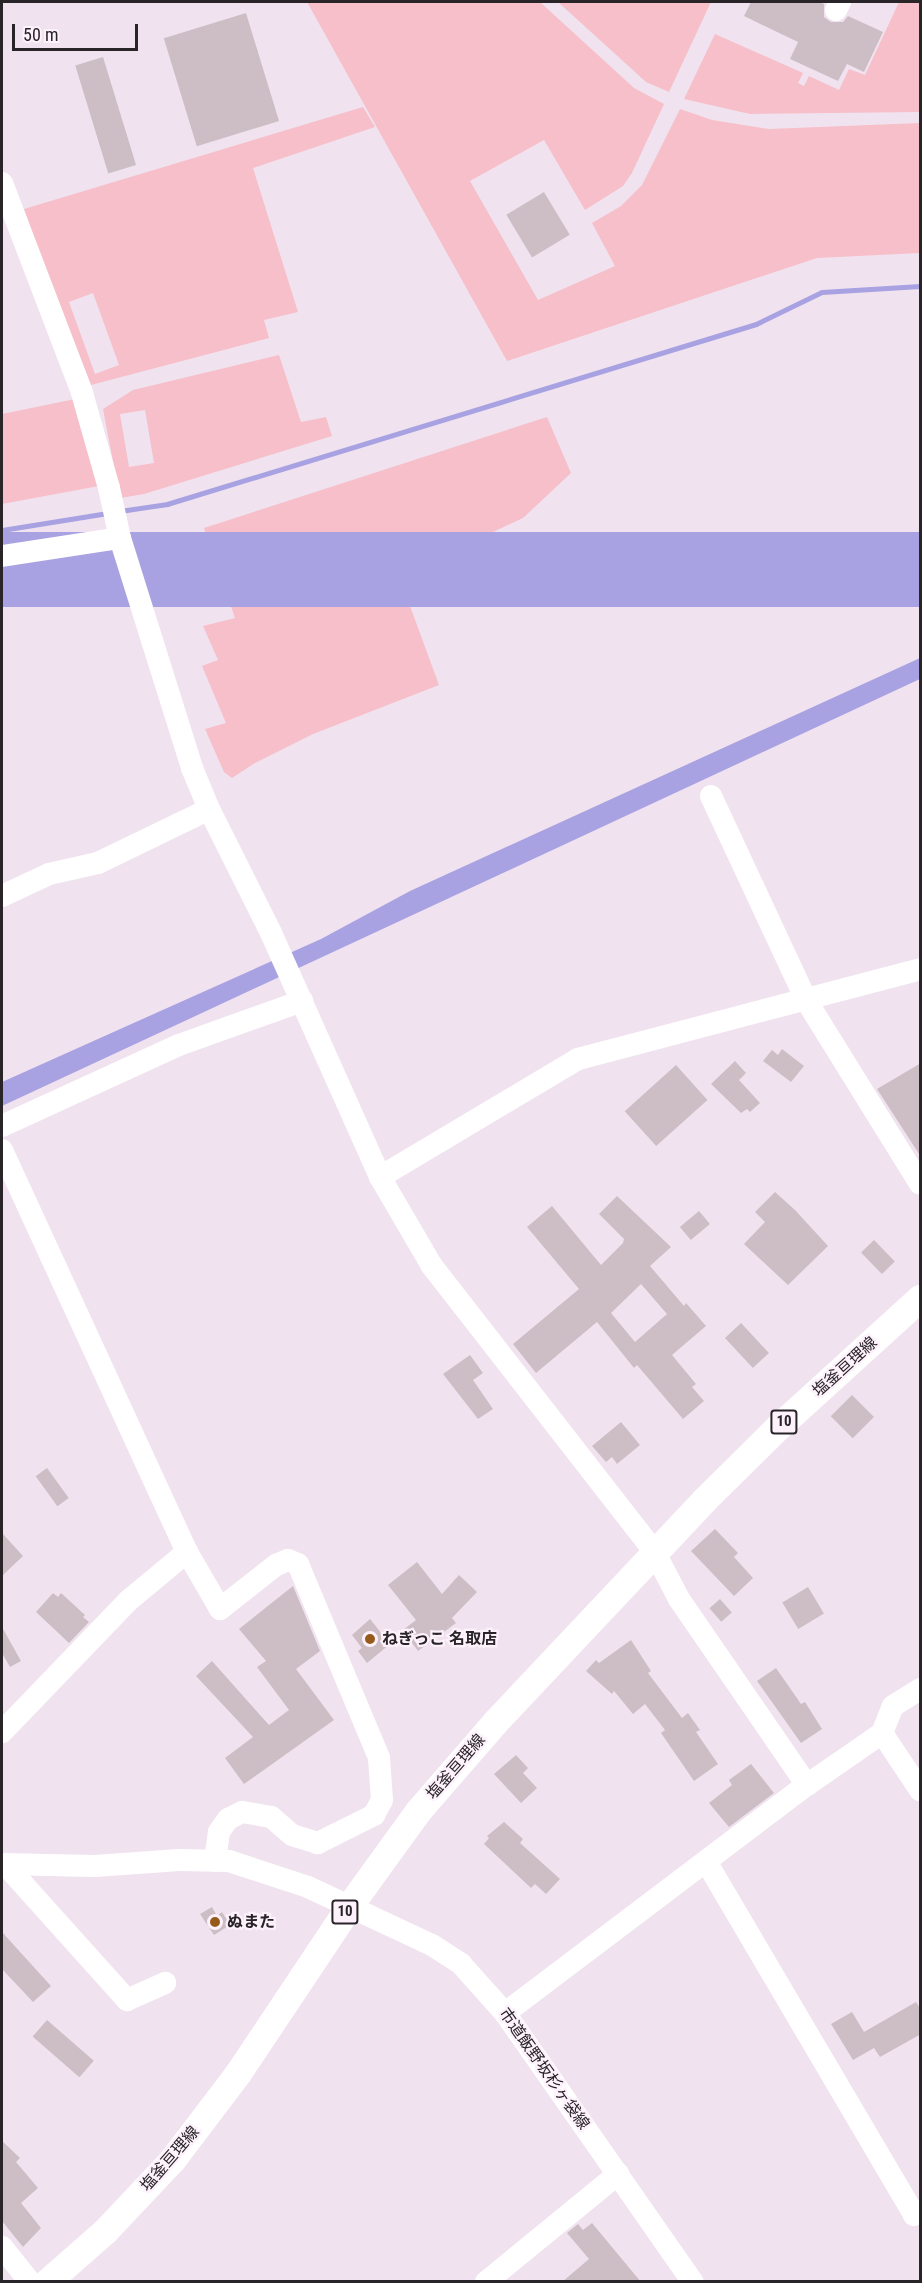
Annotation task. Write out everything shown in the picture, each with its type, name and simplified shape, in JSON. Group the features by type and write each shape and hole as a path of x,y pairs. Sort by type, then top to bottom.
{"main road":[{"name":"塩釜亘理線","path":"48,2282 105,2231 172,2160 238,2073 350,1905 418,1811 495,1722 654,1551 778,1427 921,1298"}],"street":[{"path":"2,183 82,393 119,533 192,768 219,830 274,939 380,1177 432,1266 654,1551 679,1599 807,1785"},
{"path":"2,556 119,533"},
{"path":"711,796 806,1000 921,1184"},
{"path":"2,896 49,874 98,863 209,809"},
{"path":"380,1177 578,1059 921,969"},
{"path":"2,1126 179,1046 300,997"},
{"path":"2,1150 187,1552 220,1609 276,1565 288,1560 298,1564 379,1758 382,1800 374,1815 318,1843 292,1835 271,1817 242,1812 228,1818 219,1832 215,1861"},
{"path":"2,1732 128,1601 187,1552"},
{"path":"505,2013 707,1863 807,1785 882,1733 893,1706 921,1689"},
{"path":"882,1733 921,1790"},
{"name":"市道飯野坂杉ヶ袋線","path":"3,1864 95,1866 179,1860 229,1861 308,1887 432,1945 461,1964 505,2013 693,2282"},
{"path":"707,1863 914,2215 921,2211"},
{"path":"3,1864 128,2000 165,1983"},
{"path":"490,2280 618,2174"},
{"path":"2,2247 30,2282"}],"shaded area":[{"path":"307,2 540,2 634,88 664,104 632,173 623,186 585,210 544,140 470,181 538,300 615,266 592,223 621,206 642,185 680,109 712,120 769,129 920,123 920,253 817,258 507,361"},
{"path":"558,2 711,2 669,92 646,82"},
{"path":"899,2 920,2 920,112 750,114 684,99 715,34 803,73 798,83 804,86 809,76 839,90 849,69 865,75"},
{"path":"363,107 375,127 253,168 298,312 264,320 269,338 91,385 55,297 24,209","holes":["93,293 119,365 95,374 69,302"]},
{"path":"279,355 301,422 326,417 332,436 144,494 120,498 103,409 133,390","holes":["145,410 154,463 129,467 120,414"]},
{"path":"75,399 99,486 2,504 2,414"},
{"path":"547,417 571,473 523,518 399,576 439,685 313,734 255,763 232,778 224,772 205,729 226,723 202,666 218,660 203,626 235,618 204,528"},
{"path":"2,532 920,532 920,607 2,607"},
{"path":"920,658 920,679 2,1106 2,1082 321,939 410,891"}],"building":[{"path":"751,2 819,2 824,4 824,17 831,22 843,22 848,16 883,32 864,72 847,64 838,81 790,59 798,42 744,16"},
{"path":"246,13 279,121 197,146 164,38"},
{"path":"103,57 136,165 108,174 75,65"},
{"path":"544,192 570,235 532,258 506,215"},
{"path":"782,1049 804,1066 791,1082 763,1061 772,1050 778,1055"},
{"path":"735,1061 746,1073 739,1080 760,1103 750,1112 747,1109 741,1113 711,1084"},
{"path":"921,1063 921,1157 877,1089"},
{"path":"676,1065 707,1100 656,1146 625,1111"},
{"path":"775,1192 828,1246 788,1285 744,1244 765,1222 755,1212"},
{"path":"617,1196 671,1247 650,1266 684,1306 686,1303 706,1326 672,1355 696,1384 692,1387 704,1401 683,1419 637,1365 634,1368 597,1322 536,1373 513,1344 579,1289 527,1227 552,1206 601,1265 623,1243 624,1239 599,1214","holes":["641,1284 667,1314 635,1342 611,1313"]},
{"path":"699,1211 710,1224 691,1240 680,1227"},
{"path":"874,1240 895,1262 882,1274 861,1253"},
{"path":"741,1323 769,1353 753,1368 725,1338"},
{"path":"470,1355 483,1373 473,1380 493,1409 478,1419 443,1374"},
{"path":"852,1395 874,1417 853,1438 831,1416"},
{"path":"621,1422 640,1445 617,1464 612,1457 606,1462 592,1446"},
{"path":"47,1468 69,1498 57,1506 36,1476"},
{"path":"715,1529 738,1553 734,1557 753,1578 734,1596 691,1551"},
{"path":"2,1533 23,1556 2,1576"},
{"path":"417,1562 442,1594 459,1575 477,1592 452,1618 456,1623 418,1651 403,1630 416,1620 388,1585"},
{"path":"293,1586 320,1651 296,1669 334,1720 244,1784 225,1758 253,1737 196,1676 212,1661 269,1725 289,1710 257,1667 266,1661 239,1629"},
{"path":"808,1587 824,1614 798,1629 782,1602"},
{"path":"53,1593 58,1597 61,1593 85,1615 83,1617 89,1622 69,1643 36,1612"},
{"path":"720,1599 732,1613 721,1622 709,1608"},
{"path":"370,1619 390,1644 367,1663 358,1651 362,1648 352,1635"},
{"path":"2,1627 21,1661 10,1667 2,1653"},
{"path":"631,1640 651,1671 648,1673 682,1718 688,1713 700,1730 696,1732 718,1764 694,1781 661,1733 665,1730 645,1704 633,1714 614,1691 612,1694 586,1671 596,1660 599,1663"},
{"path":"776,1668 801,1704 805,1702 822,1729 801,1743 757,1681"},
{"path":"516,1755 528,1768 523,1773 537,1788 521,1803 494,1774"},
{"path":"751,1764 774,1793 729,1827 709,1803 732,1785 729,1780"},
{"path":"504,1822 523,1839 520,1843 560,1879 546,1894 535,1884 531,1888 484,1844 489,1838 487,1836"},
{"path":"212,1907 217,1916 222,1912 230,1925 214,1935 200,1914"},
{"path":"2,1932 51,1986 33,2002 2,1969"},
{"path":"916,2002 921,2010 921,2034 880,2057 874,2048 853,2060 831,2024 852,2012 864,2032"},
{"path":"47,2020 94,2061 79,2077 33,2037"},
{"path":"2,2141 20,2158 16,2162 38,2188 21,2203 41,2228 23,2247 2,2221"},
{"path":"592,2223 641,2282 562,2282 589,2259 567,2233 578,2224 583,2230"}],"waterway":[{"path":"120,511 167,504 756,324 822,292 920,286"},
{"path":"2,530 108,513"}],"place":[{"name":"ねぎっこ 名取店","path":"370,1639"},
{"name":"ぬまた","path":"215,1922"}]}
